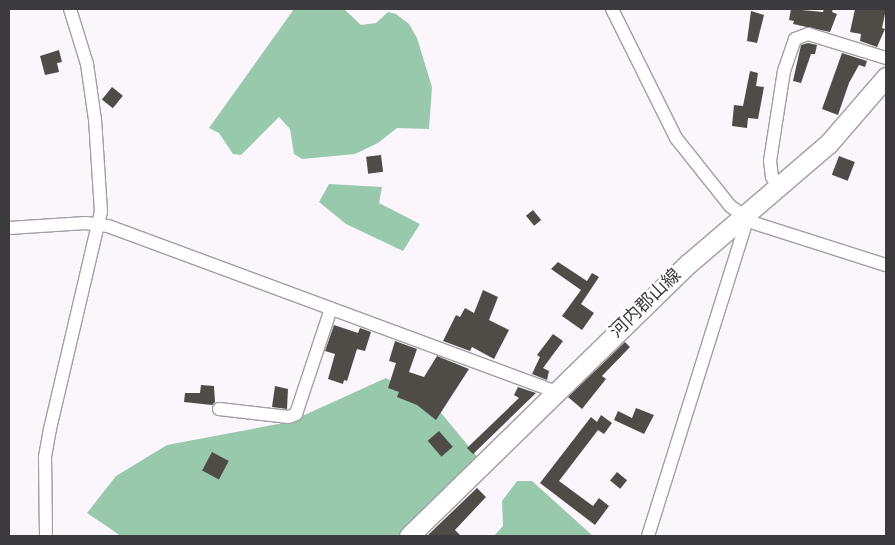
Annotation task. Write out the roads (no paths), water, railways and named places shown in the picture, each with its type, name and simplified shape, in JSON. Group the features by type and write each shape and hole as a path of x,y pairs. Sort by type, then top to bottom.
{"main road":[{"name":"河内郡山線","path":"410,536 655,295 745,219 778,187 828,144 886,77"}],"street":[{"path":"46,536 46,457 50,429 97,224 101,197 95,120 87,64 70,9"},
{"path":"612,9 676,138 730,206 745,219 886,266"},
{"path":"778,187 772,177 770,161 784,71 795,40 808,34 886,58"},
{"path":"648,536 745,219"},
{"path":"9,228 97,224 556,392"},
{"path":"219,409 289,417 296,414 331,309"}]}
